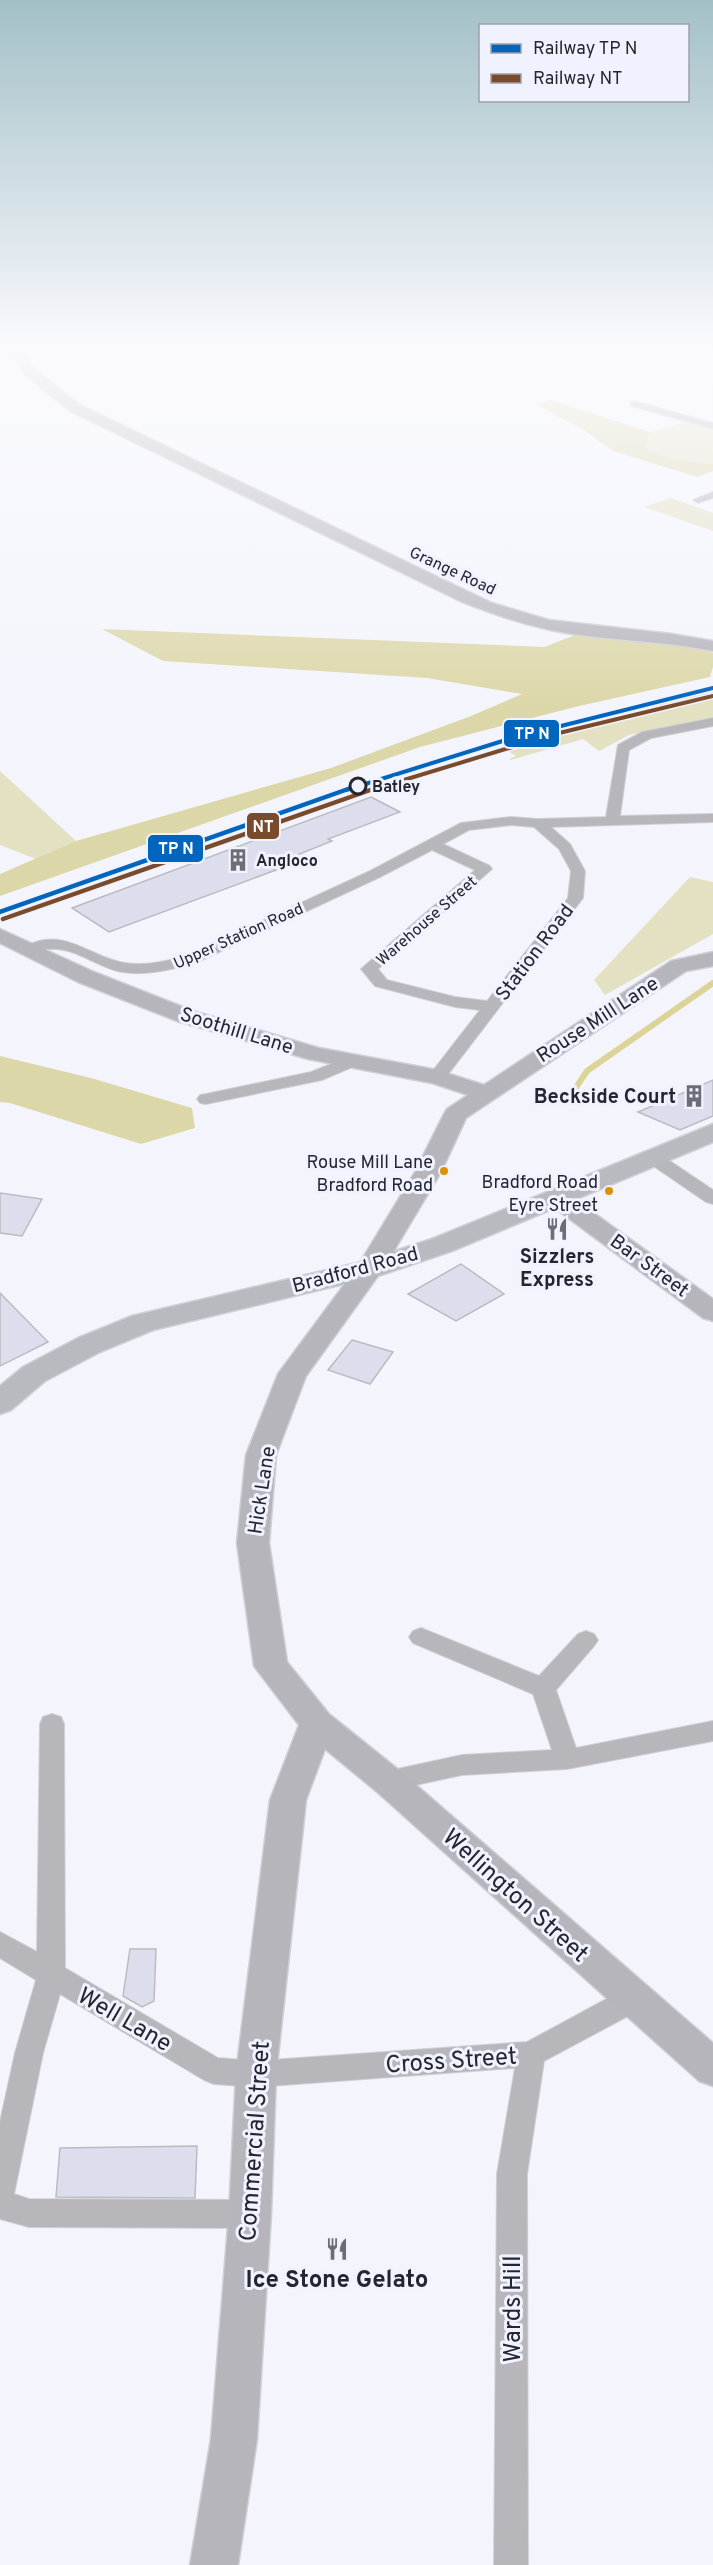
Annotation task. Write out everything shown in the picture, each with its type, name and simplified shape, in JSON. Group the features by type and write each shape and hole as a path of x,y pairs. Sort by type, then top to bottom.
{"main road":[{"name":"Grange Road","path":"204,471 466,598 503,613 550,625 676,639 713,646"},
{"name":"Soothill Lane","path":"0,935 86,977 185,1016 316,1054 437,1077 485,1093"},
{"name":"Rouse Mill Lane","path":"485,1093 679,966 713,959"},
{"path":"370,1269 428,1172 456,1114 485,1093"},
{"name":"Bradford Road","path":"2,1398 34,1374 89,1345 143,1323 370,1269 442,1245 713,1132"},
{"name":"Bar Street","path":"557,1198 713,1312"},
{"name":"Hick Lane","path":"317,1723 271,1666 253,1543 261,1455 292,1374 370,1269"},
{"name":"Wellington Street","path":"317,1723 388,1781 713,2068"},
{"name":"Commercial Street","path":"214,2565 234,2439 250,2214 256,2074 288,1800 317,1723"}],"street":[{"path":"694,500 713,495"},
{"path":"613,819 623,748 647,735 713,722"},
{"name":"Upper Station Road","path":"29,950 43,943 53,942 69,945 94,958 117,966 138,969 167,966 194,958 375,874 456,831 474,824 511,821 538,823 613,819 713,818"},
{"name":"Station Road","path":"437,1077 575,898 578,871 565,847 538,823"},
{"name":"Warehouse Street","path":"433,844 485,868 369,969 381,983 455,1002 492,1007"},
{"path":"206,1099 316,1076 351,1061"},
{"path":"652,1157 713,1198"},
{"path":"421,1637 543,1688 567,1759"},
{"path":"543,1688 586,1641"},
{"path":"0,2192 29,2053 51,1975 51,1724"},
{"path":"388,1781 462,1766 567,1759 713,1731"},
{"name":"Well Lane","path":"0,1944 214,2071 256,2074"},
{"name":"Cross Street","path":"256,2074 531,2054 633,1999"},
{"name":"Wards Hill","path":"512,2565 512,2174 531,2054"},
{"path":"0,2205 29,2213 250,2214"}],"shaded area":[{"path":"677,471 713,471 697,477"},
{"path":"671,498 713,513 713,531 644,507"},
{"path":"102,629 544,647 578,634 681,642 713,653 713,667 710,677 579,706 420,747 0,896 0,874 76,841 331,768 471,716 522,694 427,678 163,661"},
{"path":"713,692 713,718 629,735 599,751 583,739 511,760 509,759 516,756 505,749 642,707"},
{"path":"0,771 76,841 36,859 0,845"},
{"path":"690,877 713,882 713,934 605,995 594,980"},
{"path":"0,1056 91,1078 192,1108 195,1128 141,1144 10,1103 0,1102"}],"building":[{"name":"Angloco","path":"371,797 400,812 328,839 332,841 270,866 276,870 109,932 72,908"},
{"name":"Beckside Court","path":"713,1080 713,1116 680,1130 638,1112"},
{"path":"0,1193 42,1199 22,1236 0,1233"},
{"path":"461,1264 504,1294 456,1321 408,1294"},
{"path":"0,1293 48,1342 0,1366"},
{"path":"352,1340 393,1352 370,1384 328,1370"},
{"path":"130,1949 156,1949 154,2001 142,2007 123,1996"},
{"path":"197,2146 195,2198 56,2197 60,2148"}],"waterway":[{"path":"571,1095 587,1071 713,983"},
{"path":"569,1098 572,1094"}],"transit line":[{"path":"0,912 165,852 441,759 577,721 713,688"}],"rail line":[{"name":"NT","path":"3,919 266,825 398,781 555,734 622,716 713,696"}],"place":[{"name":"Batley","path":"358,786"},
{"name":"Angloco","path":"238,860"},
{"name":"Beckside Court","path":"694,1096"},
{"name":"Rouse Mill Lane Bradford Road","path":"444,1171"},
{"name":"Bradford Road Eyre Street","path":"609,1191"},
{"name":"Sizzlers Express","path":"557,1229"},
{"name":"Ice Stone Gelato","path":"337,2249"}]}
